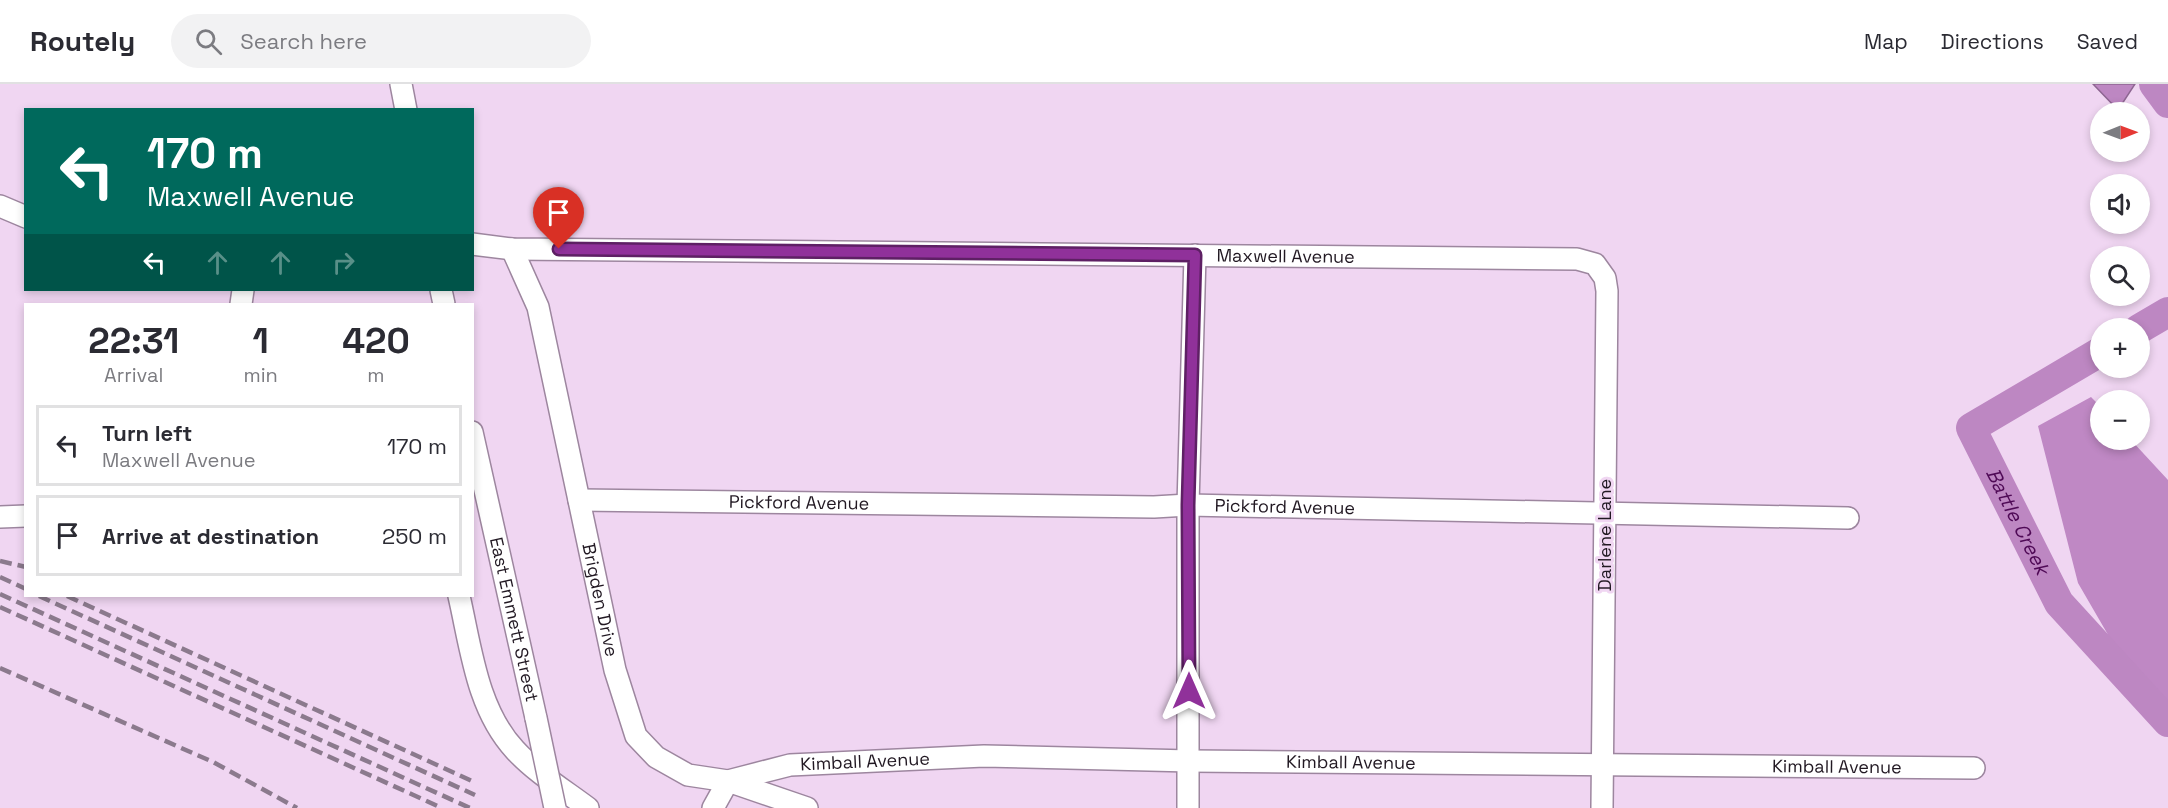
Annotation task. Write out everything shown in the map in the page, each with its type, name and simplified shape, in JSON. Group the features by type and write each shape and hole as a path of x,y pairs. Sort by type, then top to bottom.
{"street":[{"path":"401,84 406,108"},
{"path":"0,206 24,216"},
{"name":"Maxwell Avenue","path":"474,244 512,249 1577,259 1595,264"},
{"name":"Brigden Drive","path":"512,249 538,307 615,670 636,736 656,758 688,775 728,781 807,808"},
{"path":"1188,808 1190,761 1188,505 1195,255"},
{"name":"Darlene Lane","path":"1595,264 1605,278 1607,291 1602,808"},
{"name":"East Emmett Street","path":"474,441 555,808"},
{"name":"Pickford Avenue","path":"579,500 1154,507 1188,505 1606,512 1848,519"},
{"path":"0,517 24,516"},
{"path":"459,597 482,695 503,735 516,752 588,808"},
{"name":"Kimball Avenue","path":"728,781 790,765 984,756 1190,761 1974,768"},
{"path":"713,808 728,781"}],"shaded area":[{"path":"2093,84 2135,84 2123,102 2110,102"},
{"path":"2090,398 2090,450 2140,450 2168,480 2168,707 2129,671 2078,583 2038,426"}],"waterway":[{"name":"Battle Creek","path":"2154,84 2168,103"},
{"name":"Battle Creek","path":"2150,323 2168,312"},
{"name":"Battle Creek","path":"2090,358 1971,428 2059,603 2168,722"}],"railway":[{"path":"0,561 24,567"},
{"path":"0,577 24,588"},
{"path":"0,594 470,808"},
{"path":"41,597 475,795"},
{"path":"69,597 472,781"},
{"path":"0,607 442,808"},
{"path":"0,668 213,762 297,808"}],"route":[{"path":"559,249 1195,255 1188,505 1189,691"}]}
